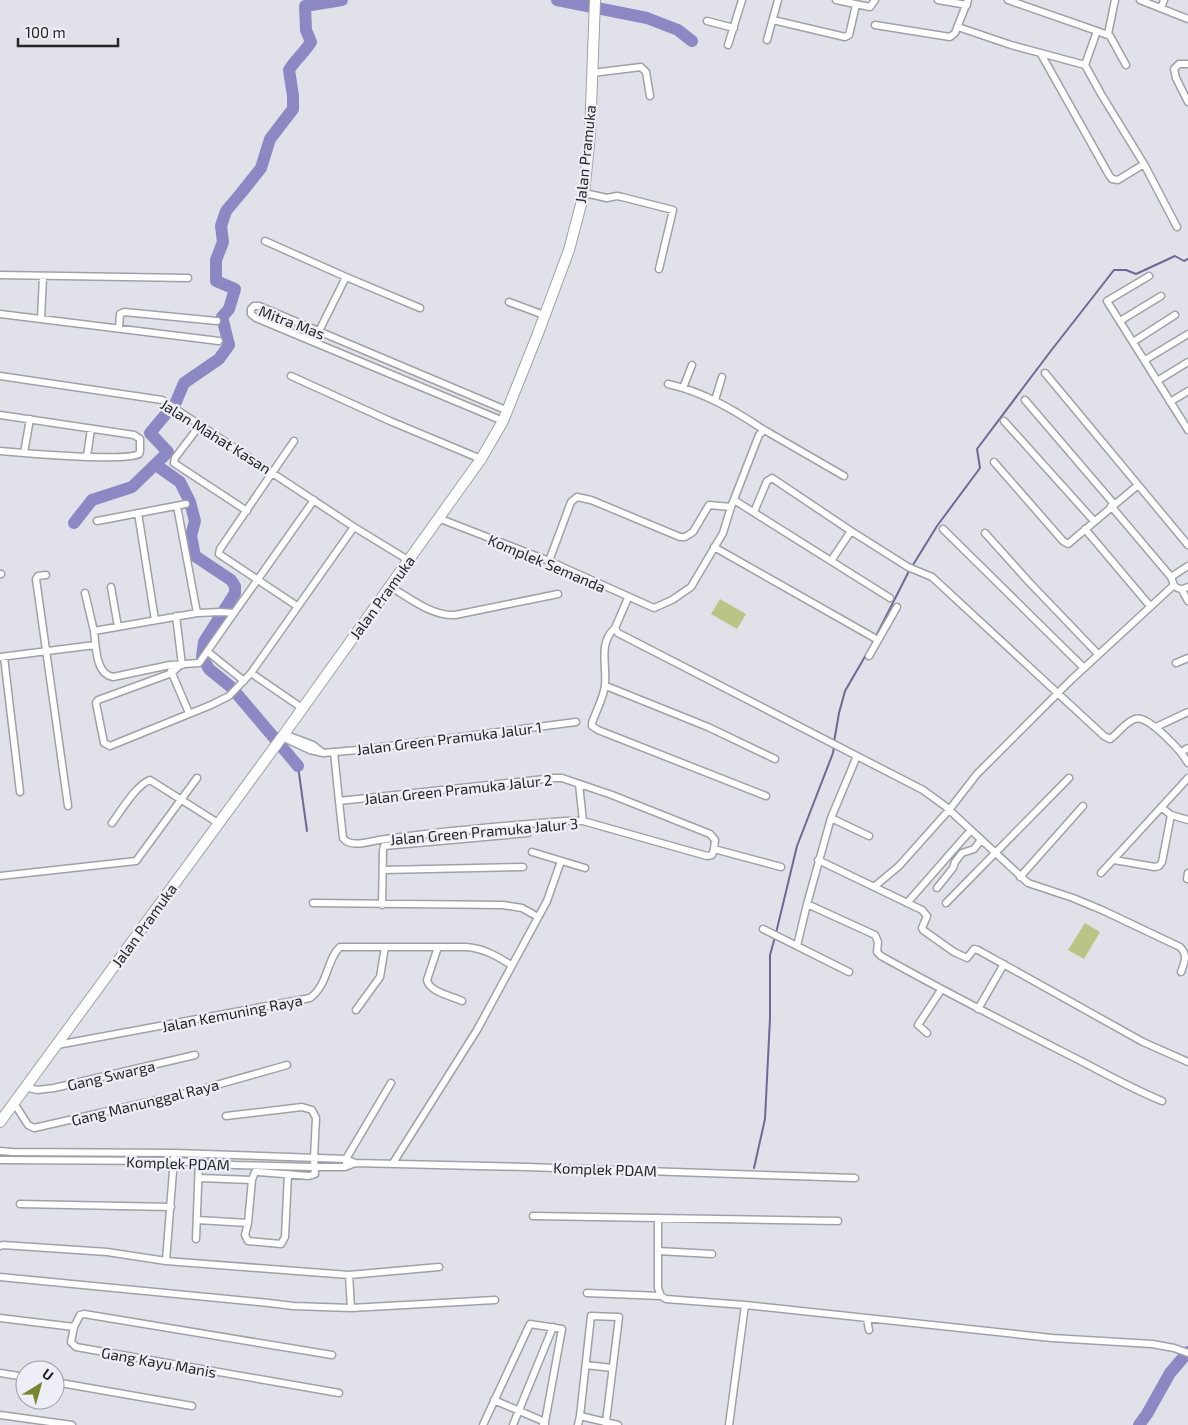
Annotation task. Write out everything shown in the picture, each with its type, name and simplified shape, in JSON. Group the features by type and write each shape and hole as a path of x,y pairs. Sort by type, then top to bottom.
{"main road":[{"name":"Jalan Pramuka","path":"0,1122 280,739 481,459 506,416 569,250 584,193 590,135 595,0"}],"street":[{"path":"728,45 742,0"},
{"path":"767,40 778,0"},
{"path":"836,0 870,7 875,0"},
{"path":"875,25 950,36 955,33 958,27 967,2 938,0"},
{"path":"1008,0 1108,34 1114,41 1126,65"},
{"path":"1108,34 1115,0"},
{"path":"1140,0 1188,19"},
{"path":"1161,8 1164,0"},
{"path":"773,20 845,37 848,34 856,5"},
{"path":"707,21 734,28"},
{"path":"958,27 1041,54 1085,65 1144,164 1177,227"},
{"path":"1085,65 1097,31"},
{"path":"1041,54 1108,175 1112,179 1118,180 1144,164"},
{"path":"1188,64 1179,64 1174,69 1176,78 1188,102"},
{"path":"592,73 641,67 646,72 650,96"},
{"path":"584,193 606,198 617,196 673,210 659,269"},
{"path":"266,241 420,308"},
{"path":"0,275 188,278"},
{"path":"1149,276 1107,301 1170,402 1185,421 1188,430"},
{"path":"41,319 43,277"},
{"path":"314,341 346,277"},
{"path":"1120,321 1161,296"},
{"path":"509,302 544,315"},
{"name":"Mitra Mas","path":"254,306 259,306 396,365 506,416 392,374 256,318 251,314 251,309 254,306"},
{"path":"119,328 120,314 124,312 217,321"},
{"path":"0,314 219,341"},
{"path":"1133,342 1175,315"},
{"path":"1145,360 1188,334"},
{"path":"1157,381 1188,362"},
{"path":"392,374 396,365"},
{"path":"683,388 692,365"},
{"path":"1045,373 1188,545"},
{"name":"Jalan Mahat Kasan","path":"0,376 162,400 354,527 408,560"},
{"path":"291,376 390,421 481,459"},
{"path":"715,400 722,377"},
{"path":"668,384 715,400 844,476"},
{"path":"1170,402 1188,391"},
{"path":"1026,400 1171,577 1174,585 1177,588 1185,588 1188,601"},
{"path":"0,415 138,437 141,442 140,451 137,455 131,457 0,451"},
{"path":"24,453 30,419"},
{"path":"1004,421 1094,521"},
{"path":"200,425 175,458 174,463 247,511"},
{"path":"87,456 91,429"},
{"path":"764,430 759,435 723,533 714,547 875,639"},
{"path":"294,441 274,473 220,549 219,554 297,606"},
{"path":"994,462 1063,541 1068,544 1138,485"},
{"path":"754,512 767,482 772,478 851,531 911,568 938,581 1108,738 1112,738 1136,718 1143,719 1156,727 1181,752 1188,763"},
{"path":"549,562 572,502 577,496 680,537 685,537 692,532 709,505 731,507"},
{"path":"85,593 102,670 110,676 170,665 195,664 205,657 227,613 258,580 314,500"},
{"path":"734,500 890,598"},
{"path":"97,520 186,504"},
{"path":"177,506 197,613"},
{"path":"138,513 155,620"},
{"name":"Komplek Semanda","path":"438,518 549,562 628,598 656,608 684,593 691,587 714,547"},
{"path":"181,665 172,673 98,700 96,703 104,743 110,746 229,696 251,673 354,527"},
{"path":"943,529 1084,668"},
{"path":"1085,529 1150,606"},
{"path":"831,561 851,531"},
{"path":"986,534 1098,654"},
{"path":"1171,577 1188,566"},
{"path":"46,574 38,576 36,579 68,806"},
{"path":"875,886 899,866 949,810 977,774 1098,654 1174,585"},
{"path":"389,586 436,614 446,616 558,594"},
{"path":"112,587 118,627"},
{"path":"628,598 615,628 610,632 606,642 604,654 606,686 592,723 594,728 766,796"},
{"path":"869,656 875,639 897,607"},
{"path":"94,631 197,613 227,613"},
{"path":"176,616 181,665"},
{"path":"615,628 618,633 641,646 922,790 949,810 1020,877 1033,886 1073,898 1102,910 1180,947 1185,951 1187,957 1181,972"},
{"path":"20,792 2,657 95,645"},
{"path":"205,657 244,681"},
{"path":"1176,663 1188,658"},
{"path":"170,665 189,713"},
{"path":"251,673 302,708"},
{"path":"606,686 708,727 775,759"},
{"path":"1156,727 1188,712"},
{"name":"Jalan Green Pramuka Jalur 1","path":"280,739 323,753 576,722"},
{"path":"1181,752 1188,748"},
{"path":"334,752 340,801"},
{"path":"797,946 818,860 831,818 857,756"},
{"path":"0,876 136,861 197,778"},
{"name":"Jalan Green Pramuka Jalur 2","path":"340,801 554,778 570,780 710,834 715,840 714,849"},
{"path":"946,903 997,854 1069,778"},
{"path":"1101,873 1188,778"},
{"path":"112,823 135,792 148,780 218,823"},
{"path":"579,784 583,821"},
{"name":"Jalan Green Pramuka Jalur 3","path":"340,801 343,838 345,842 352,844 545,822 583,821 707,856 712,855 714,849"},
{"path":"1020,877 1083,806"},
{"path":"1161,807 1171,816 1188,820"},
{"path":"1114,860 1155,867 1159,866 1162,862 1171,816"},
{"path":"831,818 869,836"},
{"path":"907,903 971,830"},
{"path":"382,905 382,850 387,846 528,833"},
{"path":"937,888 962,853 973,849 981,840"},
{"path":"714,849 781,867"},
{"path":"532,852 585,868"},
{"path":"818,860 875,886 926,914 923,930 954,952 967,958 976,949 1143,1042 1188,1062"},
{"path":"393,1163 474,1036 550,894 561,861"},
{"path":"383,870 522,867"},
{"path":"313,903 503,905 522,908 538,917"},
{"path":"807,904 869,932 877,938 877,952 881,956 941,990 1132,1089 1162,1101"},
{"path":"763,929 849,972"},
{"name":"Jalan Kemuning Raya","path":"57,1046 305,999 314,995 321,986 335,952 340,947 479,948 511,965"},
{"path":"356,1010 380,976 386,947"},
{"path":"438,947 427,980 428,984 432,988 462,1001"},
{"path":"978,1009 1004,964"},
{"path":"926,1033 918,1025 941,990"},
{"name":"Gang Swarga","path":"26,1087 37,1090 54,1088 195,1055"},
{"name":"Gang Manunggal Raya","path":"14,1103 28,1125 34,1128 188,1093 287,1065"},
{"path":"345,1167 346,1159 391,1083"},
{"path":"226,1116 308,1108 314,1113 316,1118 314,1174 312,1176 288,1174 258,1172 253,1176 246,1237 250,1242 279,1244 283,1242 285,1237 288,1174"},
{"name":"Komplek PDAM","path":"0,1151 175,1152 346,1159 355,1163"},
{"path":"138,1152 138,1161"},
{"path":"166,1261 175,1152"},
{"path":"196,1239 200,1154"},
{"name":"Komplek PDAM","path":"0,1160 174,1161 314,1167 345,1167 355,1163 393,1163 855,1178"},
{"path":"199,1178 252,1180"},
{"path":"20,1204 171,1208"},
{"path":"533,1216 838,1221"},
{"path":"658,1218 658,1288 661,1296"},
{"path":"197,1220 248,1223"},
{"path":"0,1246 107,1252 166,1261 349,1275 439,1267"},
{"path":"658,1251 712,1254"},
{"path":"349,1275 351,1308"},
{"path":"0,1276 269,1302 292,1306 351,1308 495,1300"},
{"path":"587,1293 661,1296 666,1299 745,1305 1052,1338 1152,1344 1185,1352"},
{"path":"729,1425 745,1305"},
{"path":"0,1318 74,1327 80,1315 84,1314 332,1355"},
{"path":"578,1425 591,1316 619,1317 606,1424"},
{"path":"868,1319 869,1330"},
{"path":"483,1425 494,1400 530,1324 562,1328 544,1424 494,1400"},
{"name":"Gang Kayu Manis","path":"74,1327 71,1342 76,1347 339,1393"},
{"path":"512,1425 553,1327"},
{"path":"586,1365 612,1368"},
{"path":"0,1373 15,1375"},
{"path":"65,1384 192,1406"},
{"path":"0,1415 23,1422 72,1425"},
{"path":"580,1416 606,1424 618,1425"}],"green space":[{"path":"720,599 746,614 737,629 711,614"},
{"path":"1085,923 1100,932 1084,959 1068,950"}],"waterway":[{"path":"74,523 92,500 132,487 168,452 150,433 176,402 184,383 219,359 229,345 222,317 229,309 235,289 216,281 216,260 223,242 221,226 226,211 261,168 270,139 293,109 289,70 311,42 306,30 305,6 342,0"},
{"path":"557,0 647,18 678,30 692,41"},
{"path":"876,636 908,573 937,526 980,468 977,449 1114,270 1126,270 1136,274 1175,256 1184,261 1188,259"},
{"path":"156,465 180,482 190,502 195,521 191,536 195,556 231,580 235,586 235,593 204,642 202,657 209,669 231,687 298,766"},
{"path":"834,742 845,691 874,641"},
{"path":"776,933 797,846 834,747"},
{"path":"298,766 307,831"},
{"path":"754,1168 765,1119 770,1018 770,955 775,937"},
{"path":"1139,1425 1170,1373 1188,1352"}]}
